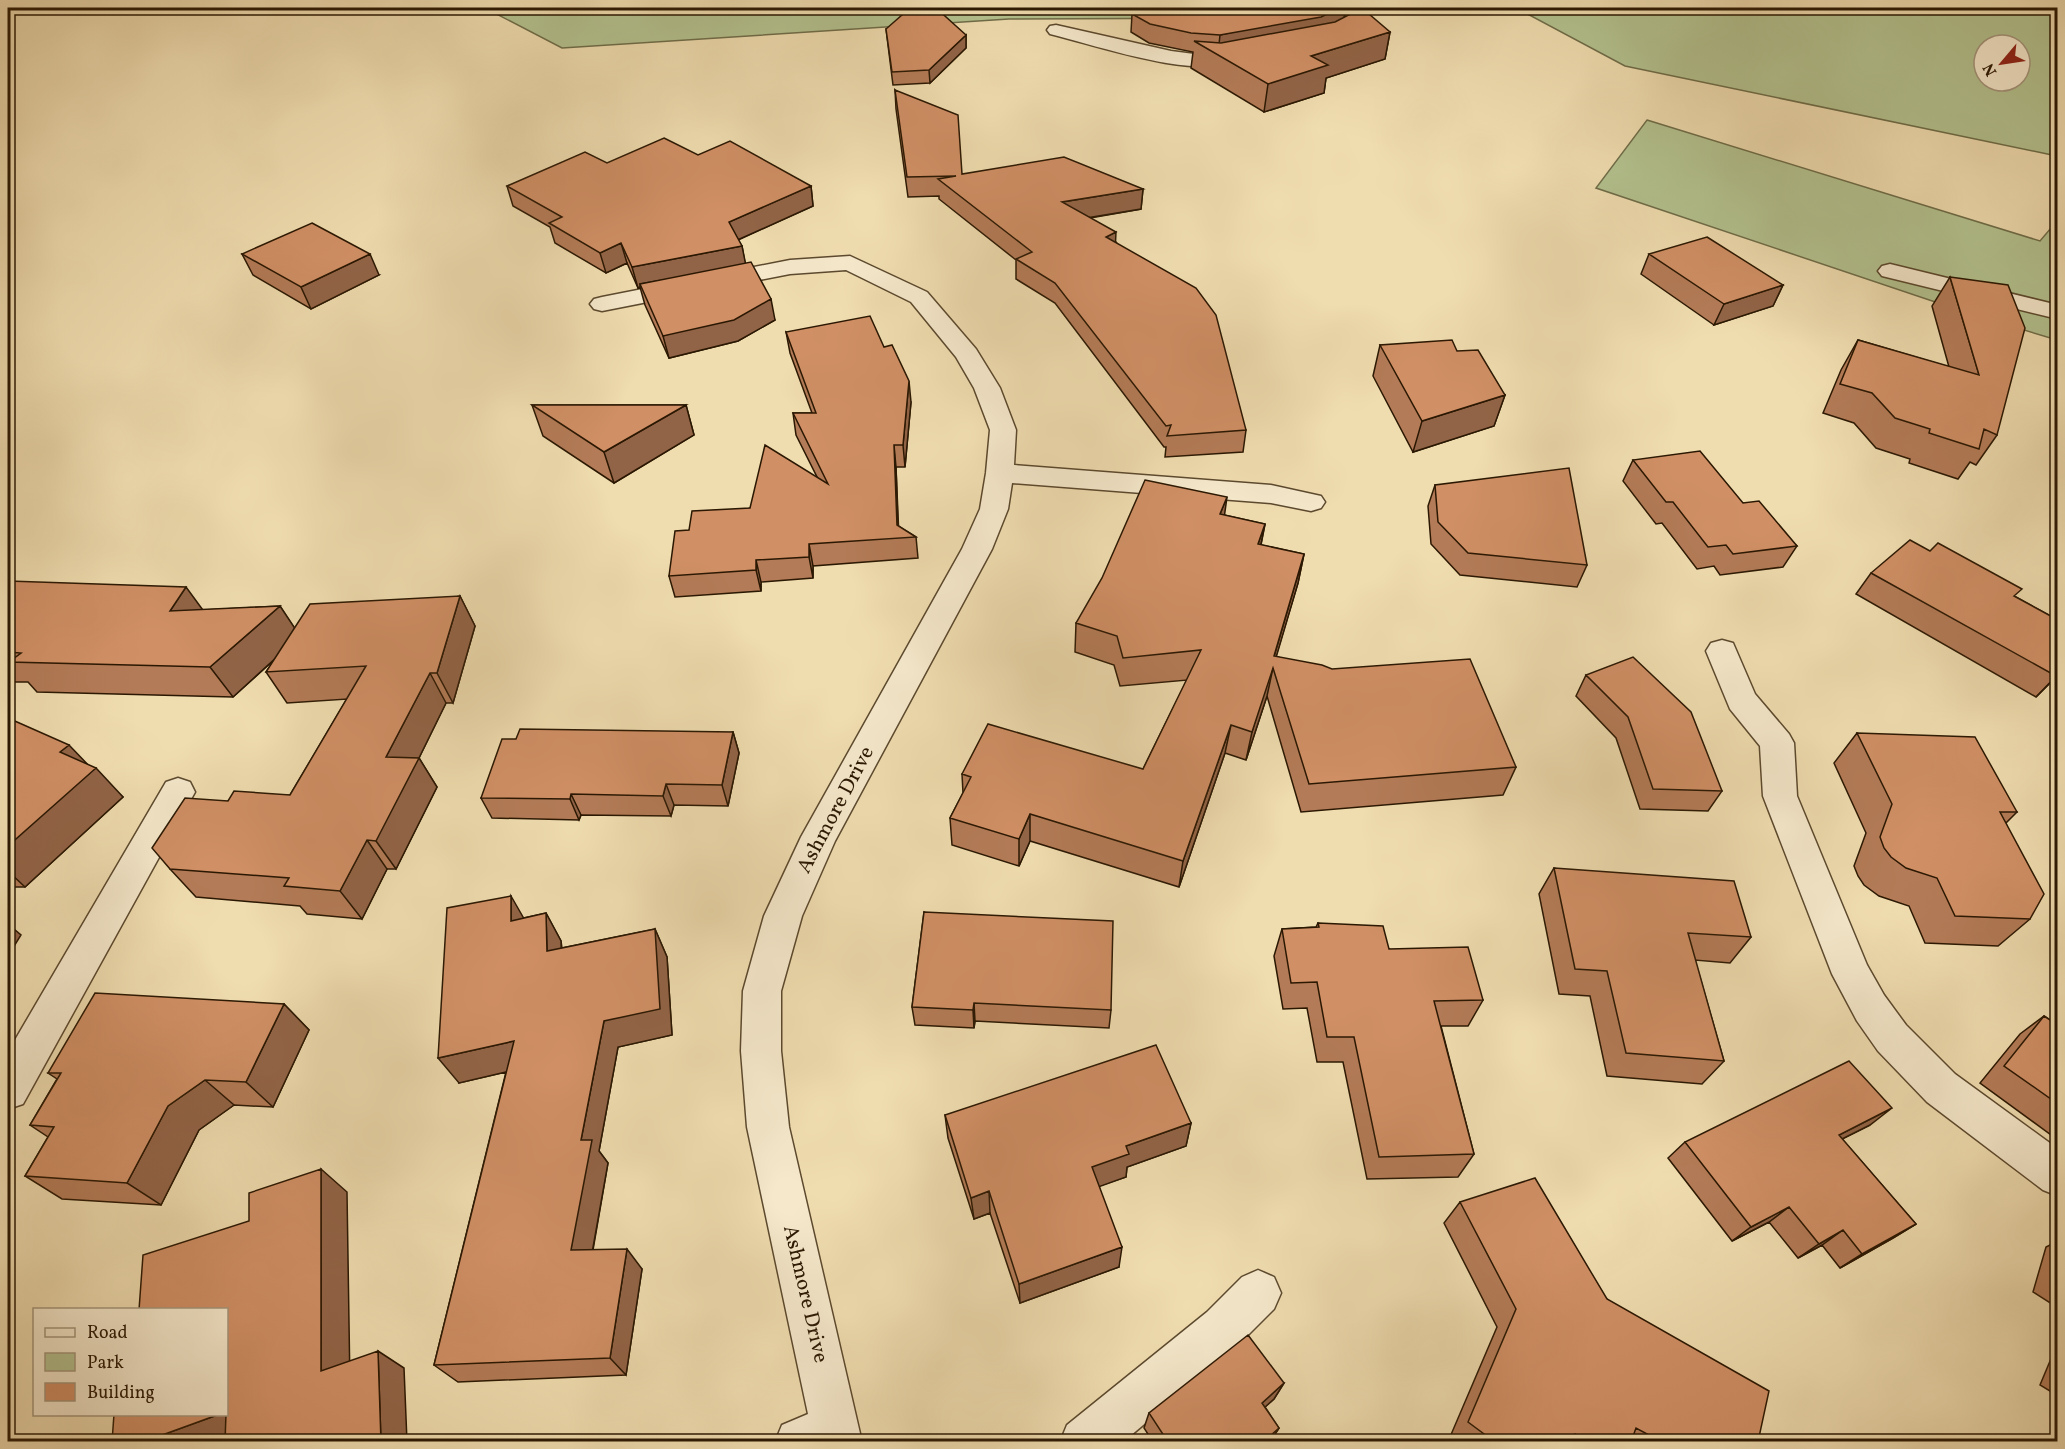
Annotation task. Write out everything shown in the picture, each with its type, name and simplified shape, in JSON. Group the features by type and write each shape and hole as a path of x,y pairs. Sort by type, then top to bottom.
{"street":[{"path":"1056,30 1189,60 1218,62 1250,56"},
{"name":"Ashmore Drive","path":"602,304 790,267 850,263 919,297 967,354 987,388 1003,430 1000,473 994,509 977,549 819,837 787,906 762,991 761,1051 768,1127 824,1437"},
{"path":"1890,271 2058,312"},
{"path":"1000,473 1271,494 1311,502"},
{"path":"1722,651 1741,700 1777,743 1780,796 1851,974 1865,1002 1884,1030 1916,1067 1955,1101 2058,1175"},
{"path":"8,1090 177,792"},
{"path":"1084,1442 1223,1328 1258,1293"}],"green space":[{"path":"485,8 2057,8 2057,156 1625,66 1518,9 1253,18 1009,19 562,48"},
{"path":"1647,120 2040,241 2057,221 2057,340 1968,313 1596,188"}],"building":[{"path":"910,8 936,8 966,35 929,70 892,72 886,29"},
{"path":"1182,8 1340,8 1321,17 1220,35 1191,33 1150,24 1132,14"},
{"path":"1362,8 1390,32 1311,56 1328,65 1268,84 1194,41 1221,43 1335,22"},
{"path":"895,90 958,115 962,174 1064,157 1143,189 1062,202 1116,232 1106,237 1196,288 1216,315 1246,430 1167,436 1171,425 1166,426 1055,283 1016,259 1032,252 938,179 956,176 907,177"},
{"path":"664,138 698,155 730,141 811,186 729,222 742,246 632,267 621,243 600,253 549,223 562,217 507,186 585,152 607,163"},
{"path":"312,223 370,254 301,287 242,254"},
{"path":"1707,237 1783,285 1724,304 1649,254"},
{"path":"751,262 771,299 734,320 663,336 640,284"},
{"path":"1950,277 2008,285 2025,328 1997,435 1984,429 1979,449 1929,433 1930,429 1895,418 1872,393 1840,384 1858,340 1979,375"},
{"path":"870,316 884,347 892,345 909,381 903,445 894,445 897,525 916,537 809,544 809,557 756,560 756,570 669,576 675,531 689,530 692,511 750,508 765,445 828,484 793,413 816,413 786,332"},
{"path":"1452,340 1457,351 1478,350 1505,395 1422,421 1380,345"},
{"path":"532,405 686,405 604,452"},
{"path":"1700,451 1743,503 1759,501 1797,546 1733,554 1726,545 1708,547 1673,502 1666,502 1633,460"},
{"path":"1569,468 1587,565 1468,553 1438,522 1435,485"},
{"path":"1145,480 1227,497 1220,514 1265,524 1258,544 1304,554 1274,656 1332,669 1470,659 1516,767 1309,784 1273,668 1252,732 1231,725 1183,861 1030,814 1019,839 950,818 971,777 962,774 988,724 1143,769 1201,650 1123,658 1117,636 1076,623 1102,578"},
{"path":"1910,540 1930,551 1938,543 2022,589 2014,596 2058,620 2058,674 2056,676 1871,573"},
{"path":"8,581 186,587 170,611 280,606 210,667 9,662 21,653 8,652"},
{"path":"460,596 437,673 430,673 386,757 419,758 376,841 367,840 340,891 284,886 289,878 170,869 152,848 185,798 228,801 234,791 290,795 366,666 266,672 310,604"},
{"path":"1633,657 1691,712 1722,791 1653,789 1628,717 1586,675"},
{"path":"8,718 69,745 60,752 96,768 8,846"},
{"path":"520,729 733,732 722,785 666,784 663,796 571,794 570,799 481,798 502,739 516,739"},
{"path":"1857,733 1975,737 2017,812 2000,812 2044,894 2030,919 1955,916 1937,878 1906,868 1891,857 1880,837 1892,804"},
{"path":"1554,868 1734,881 1751,937 1688,933 1724,1061 1626,1053 1607,971 1575,969"},
{"path":"511,896 511,921 546,913 547,951 655,929 660,1009 604,1021 581,1140 592,1140 571,1250 627,1249 610,1358 434,1365 514,1041 438,1058 447,908"},
{"path":"924,912 1113,921 1111,1010 974,1003 973,1010 912,1007"},
{"path":"1318,923 1383,926 1389,949 1468,947 1483,1000 1434,1001 1474,1154 1379,1157 1354,1037 1327,1037 1317,982 1291,983 1282,929 1319,927"},
{"path":"95,993 284,1004 246,1082 205,1080 168,1106 127,1183 25,1176 54,1127 30,1125 61,1073 48,1073"},
{"path":"2044,1016 2058,1025 2058,1104 2004,1066"},
{"path":"1156,1045 1191,1123 1126,1146 1129,1154 1092,1167 1122,1247 1019,1284 989,1191 971,1198 945,1115"},
{"path":"1849,1061 1892,1108 1839,1135 1916,1224 1862,1254 1843,1230 1819,1244 1789,1207 1751,1227 1685,1142"},
{"path":"321,1169 321,1371 378,1351 381,1442 225,1442 226,1416 228,1416 228,1308 139,1308 143,1255 249,1221 249,1193"},
{"path":"1535,1178 1607,1299 1769,1391 1759,1437 1760,1442 1662,1442 1636,1428 1631,1442 1590,1442 1575,1434 1572,1442 1495,1442 1468,1422 1516,1309 1460,1202"},
{"path":"1248,1335 1284,1383 1262,1403 1279,1428 1263,1442 1168,1442 1149,1413"},
{"path":"114,1416 214,1416 143,1442 112,1442"}]}
